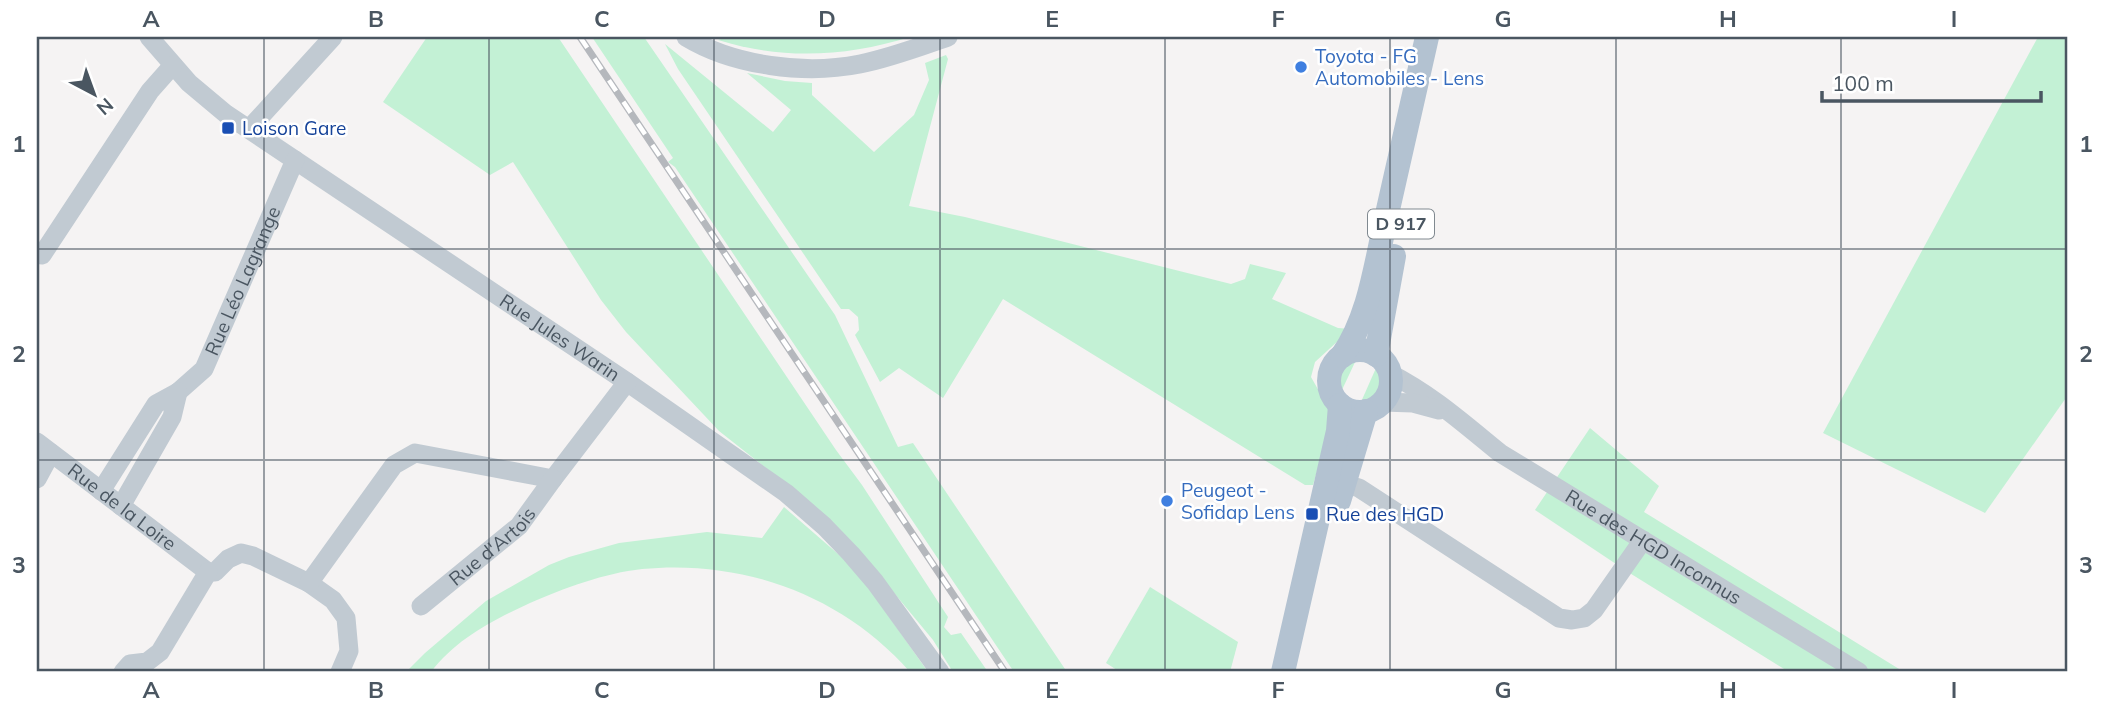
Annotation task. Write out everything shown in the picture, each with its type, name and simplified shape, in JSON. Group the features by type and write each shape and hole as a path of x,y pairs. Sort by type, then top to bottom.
{"main road":[{"name":"D 917","path":"1342,356 1359,326 1427,37"},
{"name":"D 917","path":"1383,364 1386,290 1443,37"},
{"path":"1300,672 1343,483 1374,406 1390,388 1383,364 1356,350 1342,356 1332,366 1329,380 1332,394 1340,405 1353,411 1374,406"},
{"path":"1283,672 1338,431 1340,405"}],"street":[{"name":"Rue Jules Warin","path":"149,37 212,103 627,382 786,493 824,526 875,582 940,672"},
{"path":"249,129 333,37"},
{"path":"686,37 739,59 809,68 858,64 909,51 948,37"},
{"path":"42,255 150,90 173,65"},
{"name":"Rue Léo Lagrange","path":"101,491 156,404 178,392 204,369 295,160"},
{"name":"Rue des HGD Inconnus","path":"1383,364 1435,400 1500,453 1859,672"},
{"name":"Rue d'Artois","path":"421,607 519,526 627,382"},
{"path":"121,506 172,417 178,392"},
{"name":"Rue des HGD Inconnus","path":"1374,406 1413,403 1454,415"},
{"path":"37,479 44,447"},
{"name":"Rue de la Loire","path":"44,447 208,572"},
{"path":"309,583 394,465 415,453 553,479"},
{"path":"1343,483 1359,488 1559,618 1584,618 1594,610 1643,540"},
{"path":"123,672 130,664 147,662 160,652 208,572 215,572 228,559 241,553 309,583 334,600 345,618 349,651 341,672"}],"green space":[{"path":"427,37 558,37 862,485 948,617 944,627 951,635 961,633 988,672 953,672 933,640 851,541 795,491 719,431 626,332 601,300 513,162 490,175 383,102"},
{"path":"592,37 644,37 835,315 898,447 913,443 1067,672 1014,672 675,167 668,162 673,158"},
{"path":"728,37 910,37 862,49 814,54 766,51 718,40"},
{"path":"2038,37 2068,37 2068,395 1985,513 1823,433"},
{"path":"665,44 773,132 791,110 747,73 785,81 812,83 812,95 874,152 914,115 929,80 925,63 946,55 948,59 909,206 965,217 1231,284 1245,279 1250,264 1286,273 1272,299 1338,328 1351,329 1315,362 1311,377 1333,416 1313,485 1305,485 1003,299 943,398 899,368 880,382 855,335 859,330 858,317 849,309 841,309 678,69"},
{"path":"1356,360 1341,392 1341,372 1346,365"},
{"path":"1376,368 1380,379 1378,389 1372,397 1361,402"},
{"path":"1590,428 1659,486 1644,512 1904,672 1789,672 1628,572 1535,510"},
{"path":"784,507 845,560 871,591 928,672 910,672 883,645 854,622 823,603 789,588 754,577 680,567 628,571 557,592 516,609 476,632 452,650 431,672 406,672 486,601 549,565 619,543 707,532 762,538"},
{"path":"1150,587 1238,642 1230,672 1120,672 1106,663"}],"railway":[{"path":"580,37 1005,672"}],"place":[{"name":"Toyota - FG Automobiles - Lens","path":"1301,67"},
{"name":"Loison Gare","path":"228,128"},
{"name":"Peugeot - Sofidap Lens","path":"1167,501"},
{"name":"Rue des HGD","path":"1312,514"}]}
